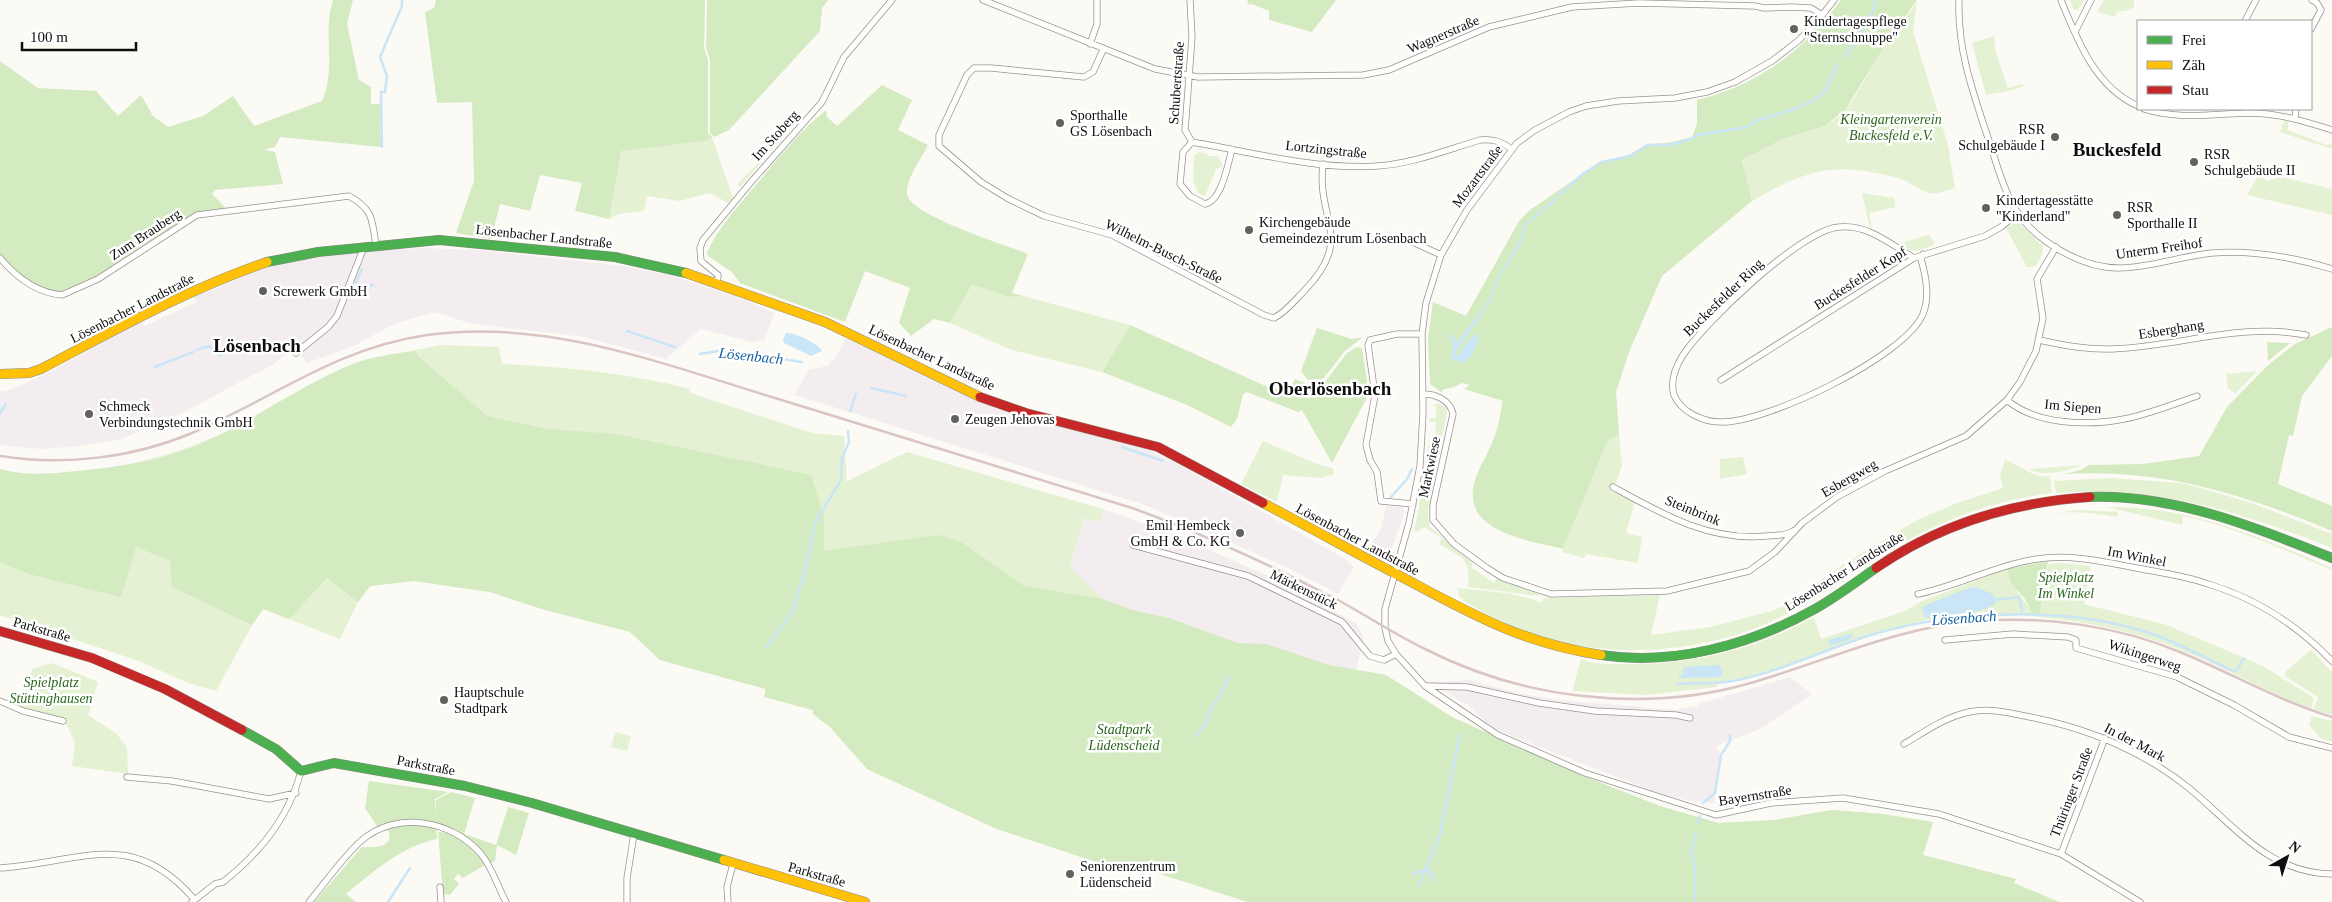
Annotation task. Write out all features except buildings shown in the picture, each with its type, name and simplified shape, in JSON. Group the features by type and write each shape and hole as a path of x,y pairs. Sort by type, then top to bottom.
{"main road":[{"name":"Lösenbacher Landstraße","path":"0,374 29,373 41,369 142,315 223,277 273,260 364,246 439,240 615,257 688,274 717,284 843,330 974,395 1026,413 1158,448 1488,623 1528,639 1590,655 1639,658 1693,653 1740,643 1766,633 1813,610 1918,542 1992,514 2038,502 2071,498 2113,498 2180,506 2269,532 2332,558"},
{"name":"Parkstraße","path":"0,631 92,658 165,689 261,740 301,771 334,763 416,776 494,793 865,902"}],"street":[{"name":"Im Stoberg","path":"717,284 718,275 701,261 700,248 703,240 751,182 822,102 844,57 892,0"},
{"path":"983,0 1103,50 1155,69 1190,76"},
{"path":"1090,44 1097,24 1097,0"},
{"name":"Schubertstraße","path":"1190,0 1192,26 1185,130 1192,142 1183,152 1180,184 1190,196 1205,204 1211,202 1218,195 1232,149"},
{"name":"Mozartstraße","path":"1394,573 1413,504 1420,466 1423,394 1422,334 1428,292 1441,255 1467,210 1512,150 1534,130 1569,112 1586,106 1618,101 1675,98 1707,92 1735,82 1782,54 1822,15 1834,0"},
{"name":"Unterm Freihof","path":"1959,0 1959,30 1967,75 2001,179 2018,213 2056,247 2079,260 2111,268 2135,267 2196,255 2248,253 2287,257 2332,269"},
{"path":"2061,0 2094,69 2122,97 2137,105"},
{"path":"2075,32 2091,0"},
{"path":"2246,20 2256,0"},
{"path":"2312,0 2317,3 2320,10 2312,27"},
{"name":"Wagnerstraße","path":"1190,76 1372,74 1390,70 1489,27 1541,13 1600,4 1639,3 1755,6 1764,8 1792,7 1811,8 1822,15"},
{"name":"Wilhelm-Busch-Straße","path":"1103,50 1093,72 1084,78 991,68 974,68 967,75 939,135 939,146 981,182 1015,202 1058,221 1112,236 1264,315 1274,318 1282,313 1314,280 1324,266 1330,251 1331,226 1321,185 1323,164"},
{"path":"2148,110 2178,117 2249,113 2295,118 2332,130"},
{"path":"2295,118 2296,110"},
{"name":"Lortzingstraße","path":"1192,142 1323,164 1353,166 1395,164 1486,139 1502,142 1512,150"},
{"name":"Zum Brauberg","path":"0,258 33,287 62,296 108,272 196,215 349,196 363,205 371,215 376,246"},
{"name":"Buckesfelder Kopf","path":"1721,380 1919,257 1969,243 1985,236 2001,227 2018,213"},
{"name":"Buckesfelder Ring","path":"1837,227 1863,229 1919,257 1927,292 1923,314 1906,338 1880,357 1812,394 1753,417 1721,422 1707,420 1690,413 1679,403 1674,394 1673,381 1684,354 1712,322 1749,286 1795,247 1813,235 1837,227"},
{"path":"1406,239 1441,255"},
{"path":"296,353 328,327 337,316 364,246"},
{"name":"Esbergweg","path":"1543,592 1562,594 1659,592 1733,577 1749,571 1768,558 1821,508 1858,484 1966,436 2007,400 2020,382 2039,340 2043,318 2038,279 2056,247"},
{"name":"Esberghang","path":"2039,340 2080,348 2111,349 2226,332 2268,330 2306,335"},
{"path":"1413,504 1381,501 1377,472 1370,460 1366,445 1375,395 1368,345 1371,338 1379,336 1422,334"},
{"name":"Markwiese","path":"1423,394 1434,394 1443,399 1450,406 1453,414 1433,505 1432,516 1437,526 1454,544 1495,573 1543,592"},
{"name":"Im Siepen","path":"2007,400 2019,409 2045,418 2094,422 2126,419 2197,396"},
{"name":"Steinbrink","path":"1614,487 1693,527 1720,535 1759,537 1789,534 1797,529"},
{"name":"Märkenstück","path":"1133,545 1248,576 1342,622 1370,656 1384,660 1396,654"},
{"name":"Im Winkel","path":"1918,594 1945,589 2026,561 2062,557 2090,560 2197,580 2229,592 2262,607 2292,626 2332,662"},
{"path":"1394,573 1384,615 1388,641 1396,654"},
{"name":"Wikingerweg","path":"1945,640 2012,634 2068,637 2076,640 2076,648 2177,677 2234,705 2280,733 2332,748"},
{"name":"Bayernstraße","path":"1396,654 1425,686 1498,735 1585,773 1716,815 1771,803 1811,799 1868,801 1939,814 2061,854 2140,902"},
{"path":"1425,686 1467,687 1539,703 1595,711 1676,714 1690,718"},
{"path":"0,701 23,712 63,721"},
{"name":"In der Mark","path":"1904,744 1953,717 1969,712 2001,711 2062,722 2105,738 2144,758 2189,788 2260,851 2281,863 2302,871 2332,874"},
{"name":"Thüringer Straße","path":"2061,854 2105,738"},
{"path":"0,868 110,853 131,856 154,864 177,879 193,900 215,884 223,882 260,849 287,811 296,792 301,771"},
{"path":"127,776 172,780 269,799 296,792"},
{"path":"309,902 366,837 382,828 404,822 414,822 453,833 475,848 488,864 506,902"},
{"path":"627,902 627,878 634,834"},
{"path":"728,902 727,888 733,864"},
{"path":"440,887 441,902"}],"shaded area":[{"path":"423,248 479,250 624,266 673,276 745,300 774,313 765,339 753,342 701,329 666,359 584,337 469,323 435,312 394,324 354,346 307,363 295,348 272,365 184,412 122,439 80,446 41,449 0,445 0,390 5,392 46,374 142,321 145,326 196,302 194,296 211,291 263,267 357,251"},
{"path":"845,338 979,402 1025,417 1147,449 1176,463 1344,558 1354,567 1338,594 1286,567 1145,505 795,395 808,370 828,366 837,355"},
{"path":"1386,506 1402,507 1405,512 1391,550 1381,554 1369,548 1381,529"},
{"path":"1103,509 1175,535 1275,579 1356,623 1364,638 1356,671 1329,665 1266,644 1238,643 1169,618 1132,610 1103,599 1070,568 1084,518 1100,522"},
{"path":"1790,677 1812,694 1760,729 1716,746 1721,755 1714,803 1685,800 1653,791 1509,735 1488,724 1465,702 1465,704 1428,680 1436,682 1469,680 1517,693 1559,700 1675,710 1698,706 1698,704"}],"green space":[{"path":"333,0 353,0 347,24 359,80 371,87 371,104 380,104 381,147 280,137 275,147 264,150 275,152 283,184 215,190 212,194 227,209 196,213 97,277 61,294 34,284 0,254 0,61 38,88 96,91 118,116 141,95 153,116 168,127 203,116 233,96 254,126 322,101 329,76 329,25"},
{"path":"436,0 705,0 704,48 708,60 708,133 712,137 704,141 621,151 609,219 575,211 582,183 540,175 530,211 500,204 491,239 456,233 474,181 472,102 437,103 425,12 434,8"},
{"path":"705,0 704,48 708,60 708,133 712,137 733,198 728,203 710,193 679,201 647,196 644,211 619,214 609,219 622,141"},
{"path":"707,0 828,0 822,8 820,31 729,130 714,137 710,133 710,59 706,48"},
{"path":"1247,0 1336,0 1312,32 1269,20 1269,11 1252,4 1249,5"},
{"path":"1841,0 1917,0 1886,44 1845,110 1825,126 1783,139 1742,160 1752,201 1662,276 1629,352 1616,392 1619,434 1607,442 1563,549 1532,542 1500,531 1487,522 1477,511 1473,498 1475,480 1496,433 1503,401 1464,389 1470,385 1462,383 1442,390 1442,393 1430,384 1428,340 1433,302 1466,316 1519,221 1530,210 1600,162 1629,155 1647,144 1668,143 1692,137 1697,124 1697,100 1740,85 1778,63 1812,35"},
{"path":"2070,0 2084,0 2078,10 2074,10"},
{"path":"2104,0 2134,0 2134,7 2130,10 2117,12 2115,17 2097,12"},
{"name":"Kleingartenverein Buckesfeld e.V.","path":"1917,2 1913,31 1948,145 1955,188 1938,193 1929,193 1898,178 1856,170 1838,169 1806,175 1752,201 1742,160 1783,139 1825,126 1841,115 1852,101 1886,44"},
{"path":"1994,36 1996,53 2008,88 2023,84 2023,86 2013,90 1986,95 1972,43"},
{"path":"882,85 912,100 898,130 928,145 915,168 907,188 907,194 912,202 940,220 1028,254 1012,293 1023,296 1008,297 972,284 950,323 934,319 911,336 899,323 910,288 865,271 845,322 740,283 733,273 708,256 707,252 712,242 731,215 808,126 826,110 827,117 837,126"},
{"path":"2284,121 2288,122 2288,130 2326,145 2332,144 2332,149 2280,132"},
{"path":"778,142 740,187 738,186 737,185"},
{"path":"1199,152 1207,154 1207,156 1218,156 1223,166 1216,169 1205,196 1199,194 1193,181 1194,156"},
{"path":"2260,173 2266,181 2282,177 2332,189 2332,215 2247,195"},
{"path":"1862,193 1894,198 1896,207 1869,213 1872,230 1870,228"},
{"path":"2017,221 2043,246 2043,253 2035,267 2027,267 2006,228"},
{"path":"1929,235 1935,244 1921,250 1912,251 1900,243"},
{"path":"972,283 1008,297 1023,296 1130,325 1102,372 1012,350 950,323"},
{"path":"1130,325 1270,388 1289,391 1295,379 1307,384 1325,382 1347,353 1357,347 1362,348 1369,394 1332,463 1302,410 1298,412 1247,392 1243,394 1237,419 1231,427 1187,405 1102,372"},
{"path":"2332,327 2332,356 2302,396 2293,436 2289,435 2278,484 2332,506 2332,531 2266,506 2202,486 2135,475 2101,473 2065,474 2080,470 2089,465 2143,464 2199,456 2227,407 2268,365 2295,344"},
{"path":"1317,328 1352,339 1363,337 1345,351 1323,379 1308,380 1301,371"},
{"path":"2267,342 2290,343 2268,361"},
{"name":"Stadtpark Lüdenscheid","path":"441,345 499,347 502,364 597,372 667,383 690,389 690,393 812,433 844,436 847,481 907,452 1103,509 1100,522 1084,518 1070,567 1103,599 1132,610 1169,618 1238,643 1266,644 1329,665 1386,675 1452,717 1583,776 1660,806 1718,823 1775,820 1831,810 1882,814 1933,822 1923,855 2016,879 2014,883 2059,902 1248,902 1129,864 1126,872 997,829 867,769 830,727 813,714 813,710 764,697 766,689 660,660 630,632 542,609 490,592 414,581 370,586 358,602 340,639 263,609 252,625 216,691 188,683 139,661 0,615 0,469 27,474 54,473 99,469 148,460 219,435 266,412 321,379 356,363 377,357"},
{"name":"Stadtpark Lüdenscheid","path":"416,351 418,356 487,416 547,429 616,434 811,475 824,516 824,551 939,535 961,542 1024,586 1103,599 1132,610 1169,618 1238,643 1266,644 1329,665 1386,675 1452,717 1583,776 1660,806 1718,823 1775,820 1831,810 1882,814 1933,822 1923,855 2016,879 2014,883 2059,902 1248,902 1129,864 1126,872 997,829 867,769 830,727 813,714 813,710 764,697 766,689 660,660 630,632 542,609 490,592 414,581 370,586 358,602 327,578 289,619 263,609 252,625 172,587 170,561 136,547 121,597 29,574 0,562 0,469 28,474 57,473 116,467 167,456 203,443 309,385 353,364 376,357"},
{"path":"2257,371 2235,394 2228,388 2226,374"},
{"path":"1437,403 1445,407 1447,412 1428,511 1430,527 1473,563 1471,567 1494,583 1497,578 1539,593 1538,596 1468,587 1468,570 1464,560 1439,544 1442,538 1424,527 1419,531 1414,531 1425,477 1428,445 1435,445 1436,422 1429,422 1430,418 1436,418 1436,406 1432,406"},
{"path":"1619,434 1622,466 1613,490 1635,502 1626,533 1642,537 1638,563 1586,554 1584,558 1562,552 1607,441"},
{"path":"1263,441 1320,465 1333,468 1334,474 1320,478 1283,475 1277,502 1241,484"},
{"path":"1743,457 1747,474 1720,479 1720,459"},
{"path":"2005,460 2037,475 2050,476 2052,493 2005,502 1959,516 1895,547 1821,595 1787,614 1754,629 1718,640 1681,647 1644,650 1606,649 1569,644 1533,634 1499,620 1464,601 1456,588 1512,594 1541,603 1544,598 1660,595 1651,635 1710,627 1775,610 1847,562 1917,520 1957,503 2003,488 2000,476"},
{"path":"2082,465 2048,473 2035,472 2029,469"},
{"path":"2111,478 2181,483 2252,503 2332,534 2332,548 2230,512 2197,504 2130,493 2056,493 2054,481"},
{"path":"2107,507 2137,508 2195,517 2250,534 2332,568 2332,570 2221,526 2183,516 2182,525"},
{"path":"2080,510 2118,512 2117,517 2070,512 2054,513"},
{"path":"2048,561 2039,616 2033,615 2025,599 2011,583 2007,569"},
{"name":"Spielplatz Im Winkel","path":"2063,563 2091,566 2084,604 2167,625 2263,666 2314,698 2311,709 2193,655 2148,638 2083,623 2013,615 1947,617 1917,622 1867,637 1794,664 1744,679 1719,684 1716,687 1647,695 1572,691 1581,659 1609,664 1652,664 1700,658 1747,646 1814,617 1821,639 1905,611 1922,601 2007,569 2020,595 2038,616 2048,564"},
{"path":"2311,650 2332,672 2332,715 2314,709 2318,697 2285,676 2285,672"},
{"name":"Spielplatz Stüttinghausen","path":"52,663 98,682 88,715 117,734 127,748 128,774 72,766 75,743 64,719 21,707 32,669"},
{"path":"2312,716 2332,721 2332,742 2320,738 2309,725"},
{"path":"615,732 631,736 627,751 611,747"},
{"path":"369,781 448,792 435,799 436,814 436,800 451,792 475,798 464,834 496,845 508,807 529,813 516,855 497,845 495,861 491,863 470,840 441,824 436,825 437,839 424,842 400,853 346,894 356,902 314,902 362,847 381,846 388,842 389,832 381,824 377,826 365,808"},
{"path":"438,832 451,835 464,843 485,865 463,878 458,874 454,879 459,884 450,895 443,894"}],"water":[{"path":"1560,191 1559,198 1527,224 1520,246 1498,280 1490,302 1454,355 1458,356 1474,334 1479,338 1473,354 1465,363 1452,359 1450,362 1453,344 1448,335 1451,334 1457,343 1488,302 1496,280 1518,245 1525,223 1557,197"},
{"path":"786,333 795,334 806,339 822,351 811,356 784,343 783,339"},
{"path":"1975,587 1991,593 1996,598 1995,604 1979,611 1925,618 1922,608 1924,606"},
{"path":"1850,634 1853,635 1851,639 1829,646 1829,640"},
{"path":"1720,665 1721,670 1723,670 1721,677 1679,678 1684,667"}],"waterway":[{"path":"382,147 381,92 385,92 387,76 380,57 402,6 402,0"},
{"path":"1845,57 1871,16 1875,0"},
{"path":"1867,24 1881,23"},
{"path":"1560,194 1584,173 1602,162 1630,156 1648,145 1668,145 1689,140 1698,135 1747,127 1755,121 1798,108 1814,100 1825,91 1838,64"},
{"path":"353,290 362,269"},
{"name":"Lösenbach","path":"353,290 373,285"},
{"name":"Lösenbach","path":"627,331 675,347"},
{"name":"Lösenbach","path":"197,350 209,346 221,355"},
{"name":"Lösenbach","path":"700,354 718,351 752,358 769,357 802,362"},
{"name":"Lösenbach","path":"155,367 193,352"},
{"name":"Lösenbach","path":"871,388 906,396"},
{"path":"850,411 856,394"},
{"name":"Lösenbach","path":"0,413 6,404"},
{"path":"767,647 793,611 807,562 815,523 841,480 842,458 849,442 848,431"},
{"name":"Lösenbach","path":"1122,447 1163,461"},
{"path":"1391,497 1407,479 1412,469"},
{"path":"1996,600 2019,597 2022,611"},
{"name":"Lösenbach","path":"1678,684 1723,682 1755,676 1874,634 1907,626 1942,620 2016,614 2054,616 2125,626 2158,636 2233,671 2237,670 2244,658"},
{"path":"1196,736 1206,724 1213,704 1217,701 1229,676"},
{"path":"1419,886 1440,835 1460,735"},
{"path":"1703,803 1715,793 1721,755 1730,741 1730,735"},
{"path":"1698,823 1700,816"},
{"path":"1695,902 1695,868 1691,854 1696,833"},
{"path":"388,902 410,868"},
{"path":"1413,874 1428,869 1435,881"}],"railway":[{"path":"0,456 24,459 73,460 98,458 146,449 192,433 334,362 363,351 427,335 472,331 516,333 560,338 604,347 690,371 1132,508 1236,550 1286,574 1444,658 1502,680 1542,690 1624,699 1665,698 1707,693 1747,684 1862,646 1920,630 1980,621 2031,620 2082,625 2132,635 2180,652 2293,703 2332,717"}],"traffic: fast":[{"path":"267,262 318,252 439,240 615,257 686,273"},
{"path":"2090,497 2121,497 2183,507 2244,524 2332,558"},
{"path":"1601,655 1628,658 1656,658 1683,655 1737,643 1813,610 1876,568"},
{"path":"242,730 276,749 301,771 334,763 465,786 532,803 724,860"}],"traffic: slow":[{"path":"0,374 29,373 41,369 180,297 267,262"},
{"path":"686,273 825,322 980,397"},
{"path":"1263,503 1497,625 1546,643 1601,655"},
{"path":"724,860 865,902"}],"traffic: jam":[{"path":"980,397 1026,413 1158,447 1263,503"},
{"path":"1876,568 1926,539 1979,518 2034,504 2090,497"},
{"path":"0,631 92,658 165,689 242,730"}],"place":[{"name":"Kindertagespflege \"Sternschnuppe\"","path":"1794,29"},
{"name":"Sporthalle GS Lösenbach","path":"1060,123"},
{"name":"RSR Schulgebäude I","path":"2055,137"},
{"name":"RSR Schulgebäude II","path":"2194,162"},
{"name":"Kindertagesstätte \"Kinderland\"","path":"1986,208"},
{"name":"RSR Sporthalle II","path":"2117,215"},
{"name":"Kirchengebäude Gemeindezentrum Lösenbach","path":"1249,230"},
{"name":"Screwerk GmbH","path":"263,291"},
{"name":"Schmeck Verbindungstechnik GmbH","path":"89,414"},
{"name":"Zeugen Jehovas","path":"955,419"},
{"name":"Emil Hembeck GmbH & Co. KG","path":"1240,533"},
{"name":"Hauptschule Stadtpark","path":"444,700"},
{"name":"Seniorenzentrum Lüdenscheid","path":"1070,874"}],"district":[{"name":"Buckesfeld","path":"2117,149"},
{"name":"Lösenbach","path":"257,345"},
{"name":"Oberlösenbach","path":"1330,388"}]}
